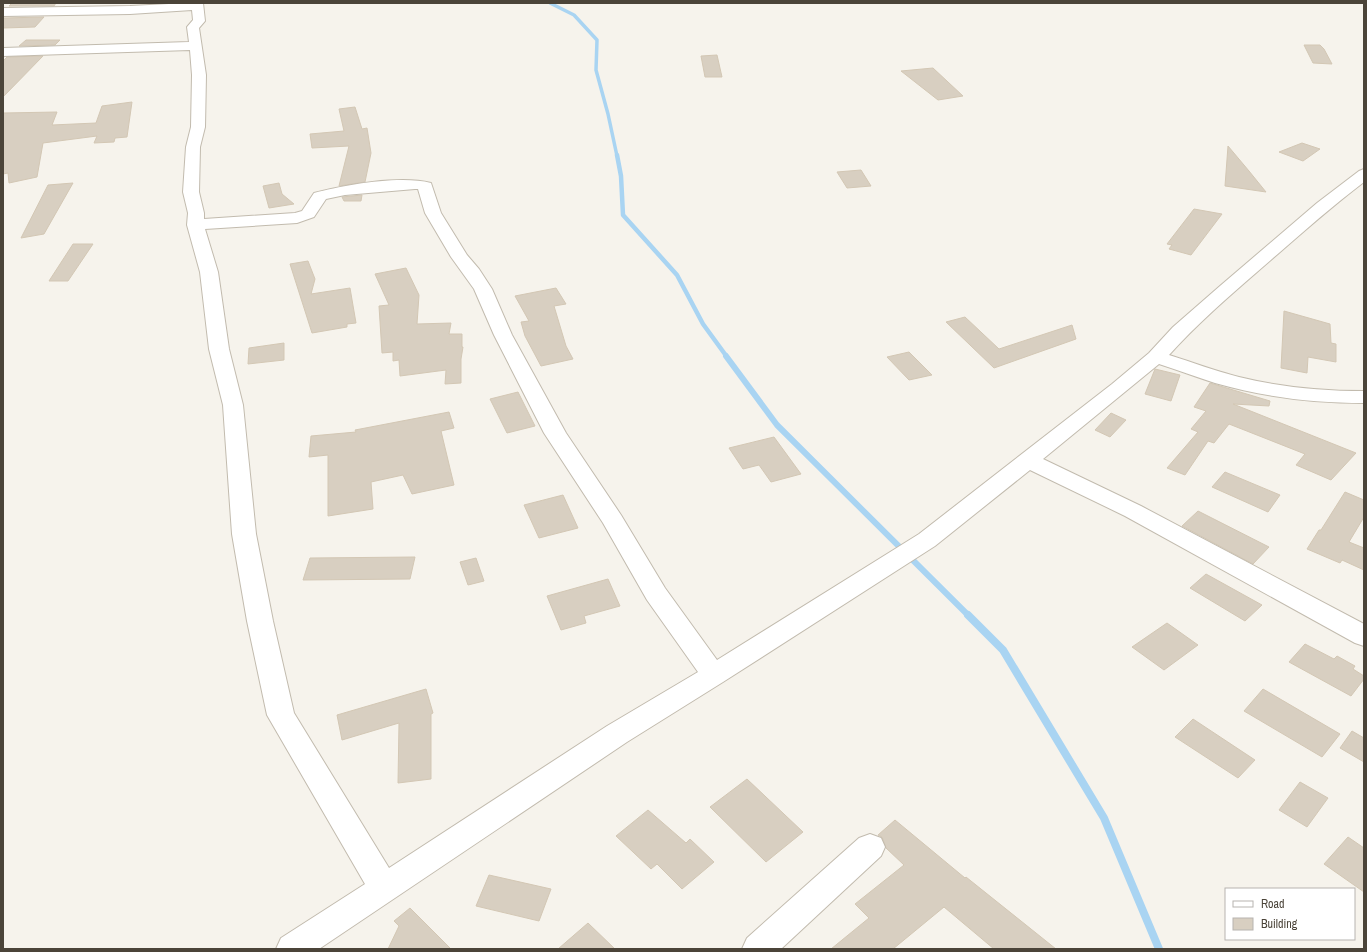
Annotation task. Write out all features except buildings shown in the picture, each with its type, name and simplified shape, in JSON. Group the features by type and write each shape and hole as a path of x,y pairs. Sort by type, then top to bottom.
{"street":[{"path":"3,12 130,10 197,4 199,21 193,27 200,91 198,126 193,147 191,192 196,213 195,225 209,272 219,349 233,405 244,534 260,621 281,715 384,888"},
{"path":"3,52 196,46"},
{"path":"292,949 617,734 714,675 927,540 1156,357 1180,331 1226,290 1323,206 1364,174"},
{"path":"195,225 297,218 308,214 320,196 345,190 415,184 422,184 425,186 433,213 460,257 473,273 483,289 503,335 556,433 586,481 613,520 656,594 714,675"},
{"path":"1156,357 1220,378 1258,387 1308,394 1364,397"},
{"path":"1028,460 1140,514 1364,636"},
{"path":"758,949 870,847"}],"waterway":[{"path":"550,3 574,15 597,40 596,70 608,114 617,156"},
{"path":"617,155 621,176 623,215 677,275 703,324 727,357"},
{"path":"726,356 777,425 969,616"},
{"path":"969,616 1003,650 1104,818 1159,949"}]}
